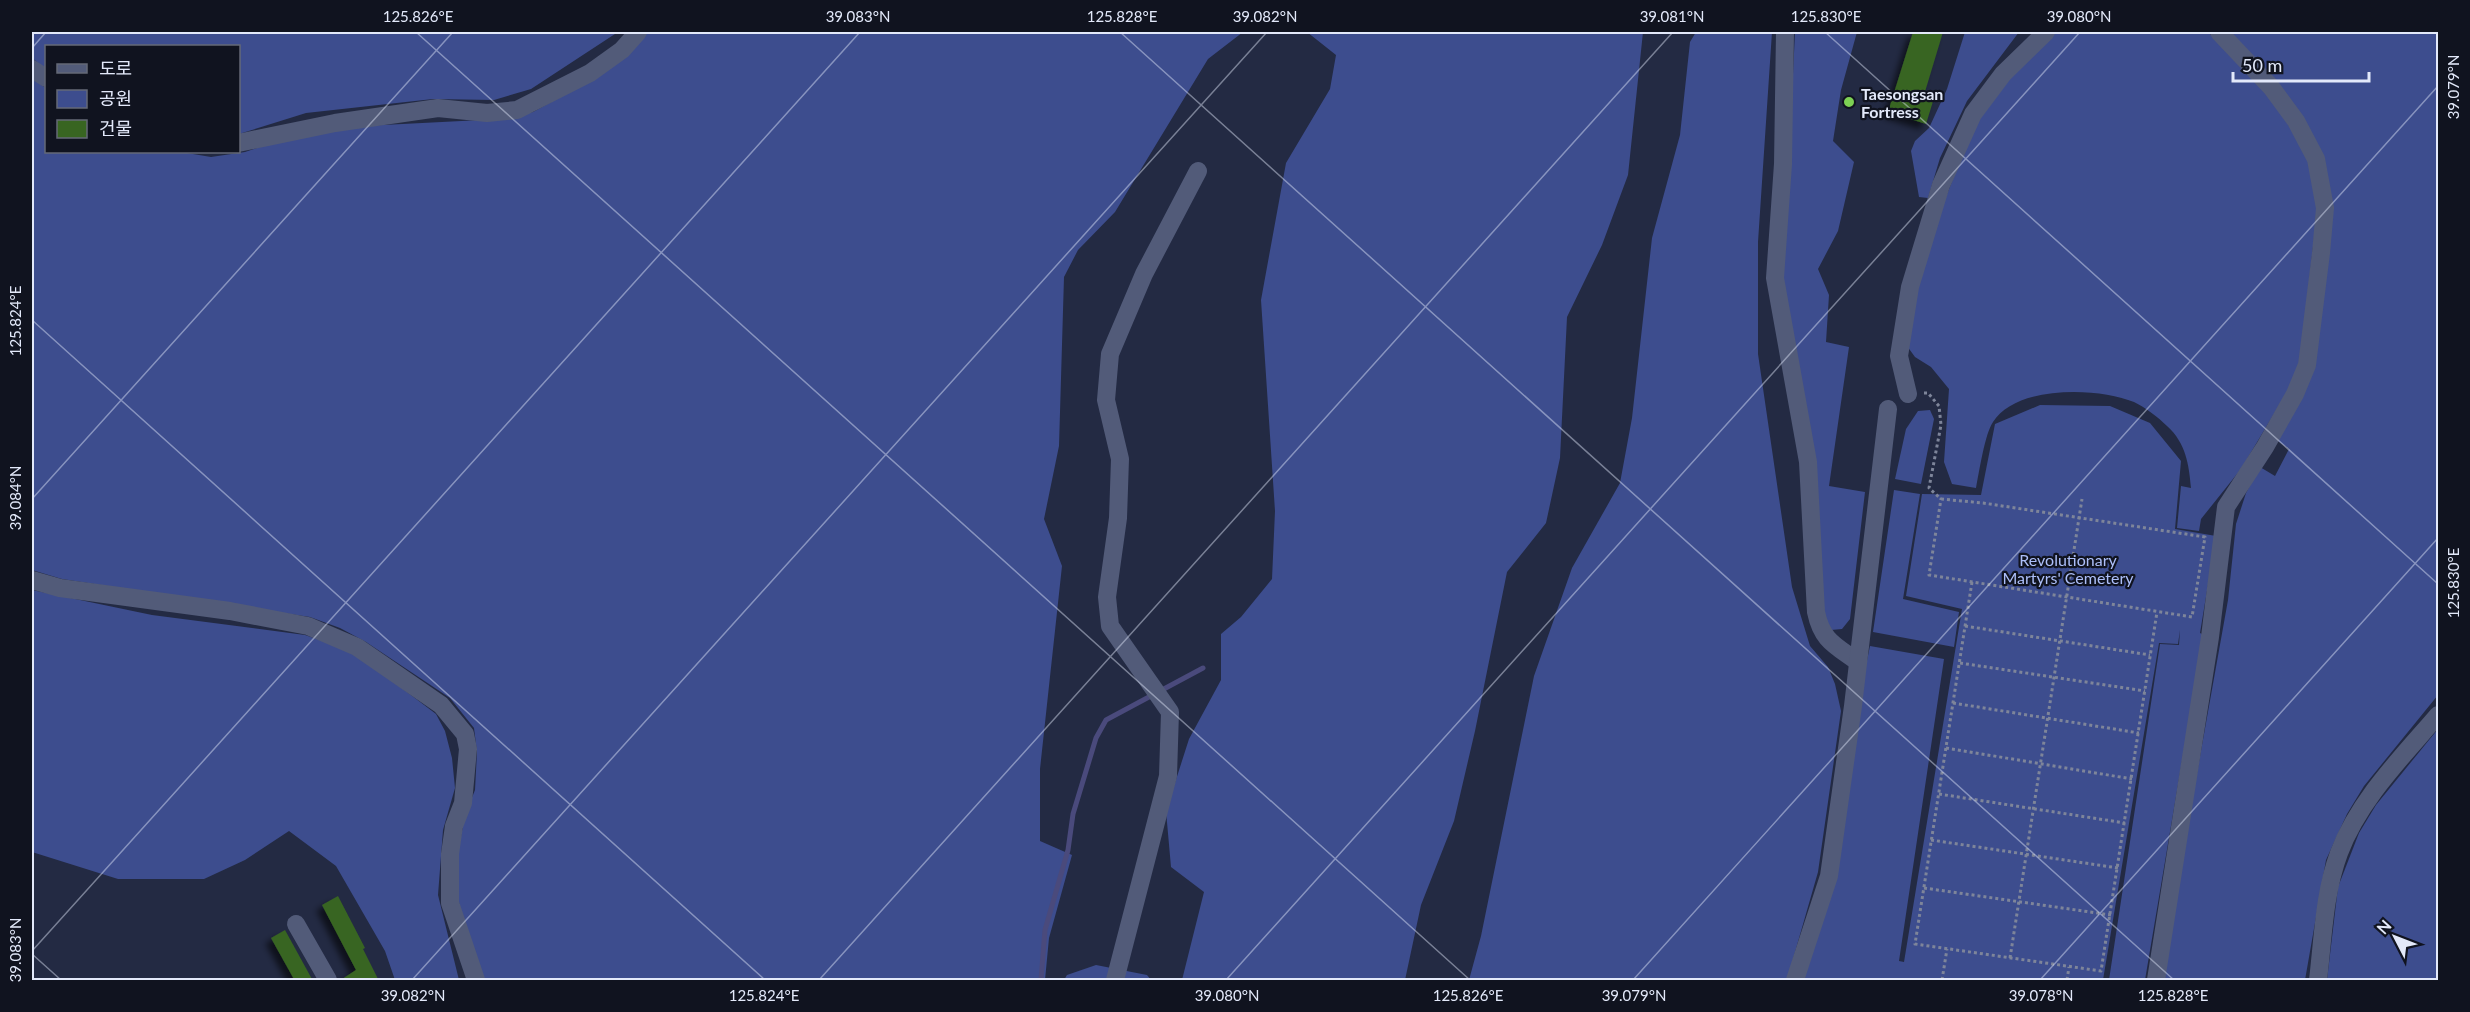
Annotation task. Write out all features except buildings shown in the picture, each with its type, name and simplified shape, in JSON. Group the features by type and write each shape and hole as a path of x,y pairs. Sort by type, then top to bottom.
{"street":[{"path":"240,143 335,123 438,108 487,113 517,110 590,73 622,50 638,32"},
{"path":"1785,32 1783,164 1775,278 1808,462 1816,612 1820,630 1830,641 1858,662"},
{"path":"1908,394 1899,356 1910,287 1941,185 1973,114 2003,74 2046,32"},
{"path":"2156,981 2210,637 2224,541 2226,507 2265,447 2295,394 2307,365 2325,208 2316,159 2296,121 2271,87 2219,32"},
{"path":"32,69 45,77"},
{"path":"1115,981 1168,776 1170,712 1152,683 1110,626 1107,597 1118,518 1120,459 1106,400 1110,354 1144,274 1198,171"},
{"path":"1795,981 1829,876 1858,662 1888,409"},
{"path":"32,580 60,588 230,611 308,626 357,647 441,705 465,734 468,749 463,803 454,826 450,854 450,903 476,981"},
{"path":"2318,981 2328,894 2339,853 2364,806 2384,778 2439,715"},
{"path":"296,924 328,981"}],"path":[{"path":"1908,394 1928,393 1940,406 1941,425 1929,488 1941,499 1983,503 2205,537 2192,617 1929,575 1941,499"},
{"path":"2010,958 2082,499"},
{"path":"1972,582 1915,944 2101,971 2157,612"},
{"path":"1965,626 2151,655"},
{"path":"1960,663 2145,691"},
{"path":"1953,703 2139,733"},
{"path":"1946,748 2132,779"},
{"path":"1939,794 2125,823"},
{"path":"1931,840 2118,868"},
{"path":"1924,888 2111,915"},
{"path":"1942,981 1947,949"},
{"path":"2067,981 2069,967"}],"green space":[{"path":"32,32 618,32 531,89 494,100 433,99 306,113 240,134 240,45 45,45 45,68 32,58"},
{"path":"648,32 1243,32 1208,59 1115,212 1078,250 1064,277 1059,446 1044,519 1062,566 1040,769 1040,841 1072,855 1049,938 1045,980 484,980 463,921 457,893 456,863 465,815 475,790 477,752 474,728 450,698 366,642 340,628 310,617 62,579 32,570 32,79 45,87 45,153 187,153 211,157 245,152 278,141 363,126 501,119 533,112 604,73"},
{"path":"1307,32 1643,32 1628,175 1602,245 1567,317 1560,458 1546,523 1507,572 1475,731 1454,821 1421,905 1405,980 1182,980 1204,892 1171,867 1166,811 1189,739 1221,680 1221,634 1241,617 1272,579 1275,511 1261,300 1286,163 1330,89 1336,55"},
{"path":"1696,32 1772,32 1758,242 1758,354 1792,587 1810,646 1828,667 1835,684 1841,711 1818,872 1787,980 1469,980 1481,936 1534,676 1572,568 1620,483 1632,418 1652,238 1680,135 1690,42"},
{"path":"1795,32 1857,32 1841,90 1833,141 1854,162 1838,231 1818,269 1829,295 1826,342 1849,347 1829,486 1865,492 1850,619 1842,629 1831,630 1824,617 1783,286"},
{"path":"1965,32 2019,32 1967,101 1940,158 1928,198 1919,197 1911,151 1915,141 1929,128 1947,89"},
{"path":"2056,32 2208,32 2267,92 2312,167 2317,211 2300,362 2287,392 2241,469 2201,519 2199,531 2177,528 2181,486 2191,488 2188,463 2178,440 2164,423 2147,410 2119,397 2059,392 2020,401 2004,410 1990,427 1976,488 1952,484 1944,462 1949,389 1931,367 1915,357 1907,346 1916,292 1941,209 1977,119 2005,81"},
{"path":"2229,32 2438,32 2438,695 2364,786 2347,814 2326,860 2305,980 2160,980 2228,600 2236,524 2246,493 2260,467 2275,476 2289,449 2278,441 2301,392 2321,152"},
{"name":"Revolutionary Martyrs' Cemetery","path":"2040,405 2110,406 2150,423 2181,461 2175,529 2216,536 2200,633 2202,634 2199,660 2145,980 2109,980 2160,644 2179,645 2180,630 2178,644 2159,643 2103,980 1801,980 1870,646 1944,659 1899,961 1904,962 1962,609 1906,596 1922,494 1981,495 1995,424"},
{"path":"1930,410 1934,419 1921,484 1895,479 1906,429 1918,411"},
{"path":"1894,490 1920,494 1903,599 1959,612 1954,647 1873,632"},
{"path":"32,590 152,615 305,635 354,652 436,714 445,731 452,758 455,788 443,830 438,895 459,980 395,980 385,951 336,866 289,831 245,860 204,879 118,879 32,852"},
{"path":"2438,729 2438,980 2327,980 2338,887 2359,833 2376,805"},
{"path":"1096,965 1147,975 1151,980 1064,980 1067,975"}],"waterway":[{"path":"1041,980 1045,930 1068,850 1073,814 1096,738 1106,720 1203,668"}],"place":[{"name":"Taesongsan Fortress","path":"1849,102"}]}
